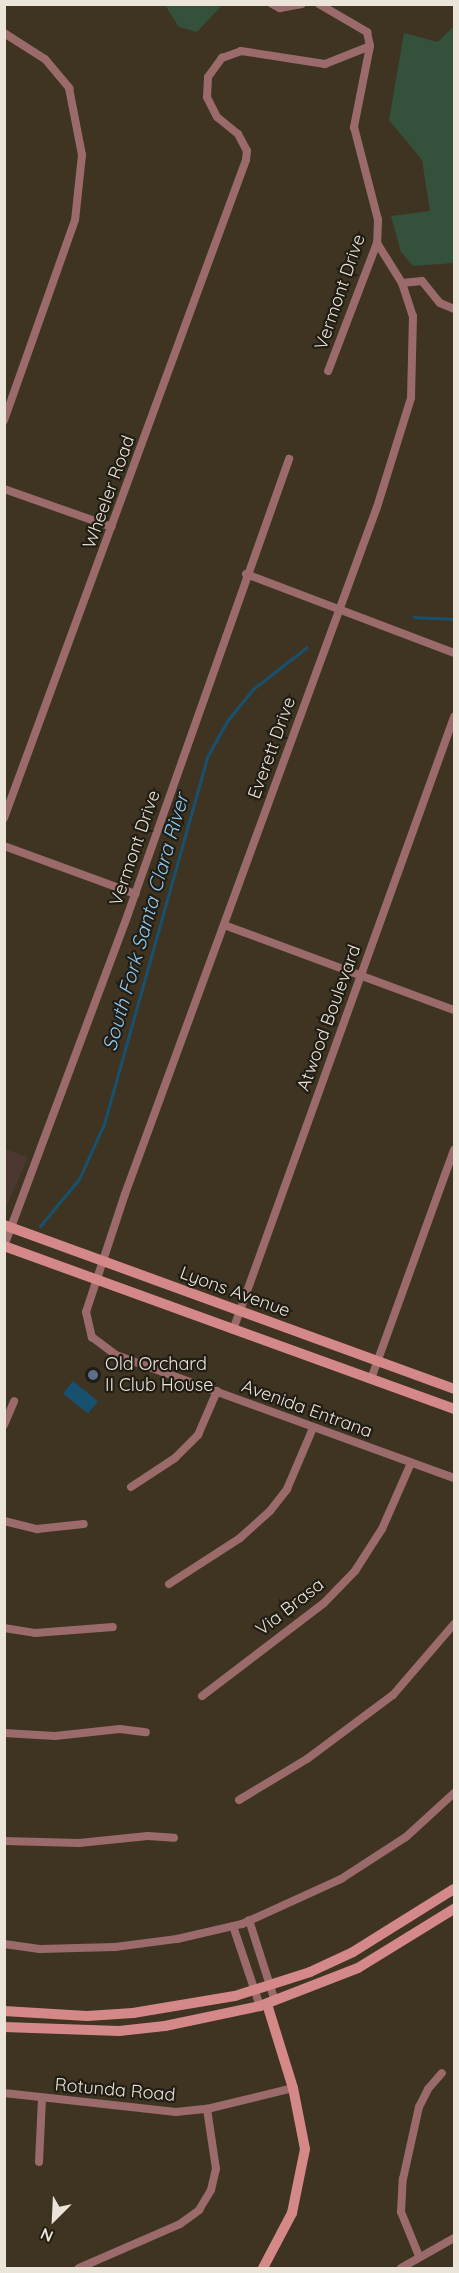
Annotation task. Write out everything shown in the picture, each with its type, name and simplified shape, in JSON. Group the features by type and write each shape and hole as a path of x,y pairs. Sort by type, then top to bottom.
{"main road":[{"name":"Lyons Avenue","path":"8,1226 454,1389"},
{"name":"Lyons Avenue","path":"4,1246 454,1409"},
{"path":"4,2011 87,2016 133,2013 270,1986 354,1952 454,1889"},
{"path":"4,2027 119,2031 165,2026 268,2004 358,1968 454,1908"},
{"path":"263,2268 292,2213 301,2180 305,2150 293,2088 268,2004"}],"street":[{"path":"272,4 280,8 302,4"},
{"path":"319,4 361,26 367,32 370,46"},
{"path":"4,33 45,59 69,88 82,155 75,220 4,421"},
{"name":"Wheeler Road","path":"4,818 241,176 247,151 238,134 217,117 207,97 208,77 222,58 241,51 259,51 325,64 370,46"},
{"name":"Vermont Drive","path":"328,371 377,243 376,202 354,127 370,46"},
{"name":"Everett Drive","path":"101,1261 337,611 377,507 411,398 413,316 402,283 377,243"},
{"path":"402,283 422,281 441,303 454,309"},
{"name":"Vermont Drive","path":"4,1246 8,1226 135,894 246,574 289,459"},
{"path":"4,489 112,527"},
{"path":"246,574 337,611 454,653"},
{"name":"Atwood Boulevard","path":"233,1330 454,717"},
{"path":"4,846 135,894"},
{"path":"224,925 454,1010"},
{"path":"371,1379 454,1150"},
{"name":"Avenida Entrana","path":"101,1261 87,1304 87,1322 99,1344 116,1355 454,1478"},
{"path":"131,1487 175,1458 198,1435 217,1391"},
{"path":"4,1425 14,1401"},
{"path":"169,1584 240,1538 270,1511 287,1489 313,1428"},
{"name":"Via Brasa","path":"202,1696 324,1603 355,1571 382,1529 411,1463"},
{"path":"4,1521 37,1529 84,1524"},
{"path":"239,1800 307,1759 393,1695 454,1624"},
{"path":"4,1628 35,1632 113,1627"},
{"path":"4,1733 55,1736 120,1729 146,1732"},
{"path":"4,1944 40,1949 115,1947 233,1926 341,1879 406,1837 454,1793"},
{"path":"4,1841 79,1843 148,1836 174,1838"},
{"path":"249,1920 270,1986 268,2004"},
{"path":"233,1926 255,1990 268,2004"},
{"path":"419,2256 401,2212 403,2179 419,2107 428,2089 442,2073"},
{"name":"Rotunda Road","path":"4,2093 147,2112 207,2109 293,2088"},
{"path":"39,2162 42,2098"},
{"path":"79,2268 180,2224 199,2210 211,2190 216,2169 207,2109"},
{"path":"401,2268 454,2238"}],"shaded area":[{"path":"4,1149 28,1157 5,1210"}],"green space":[{"path":"165,5 222,5 197,32 179,27"},
{"path":"454,26 454,263 413,266 401,252 391,216 430,211 422,160 389,120 404,33 438,42"}],"water":[{"path":"73,1381 98,1401 88,1414 63,1393"}],"waterway":[{"name":"South Fork Santa Clara River","path":"414,617 454,619"},
{"name":"South Fork Santa Clara River","path":"40,1226 79,1179 104,1124 207,757 227,721 253,689 307,647"}],"place":[{"name":"Old Orchard II Club House","path":"93,1375"}]}
